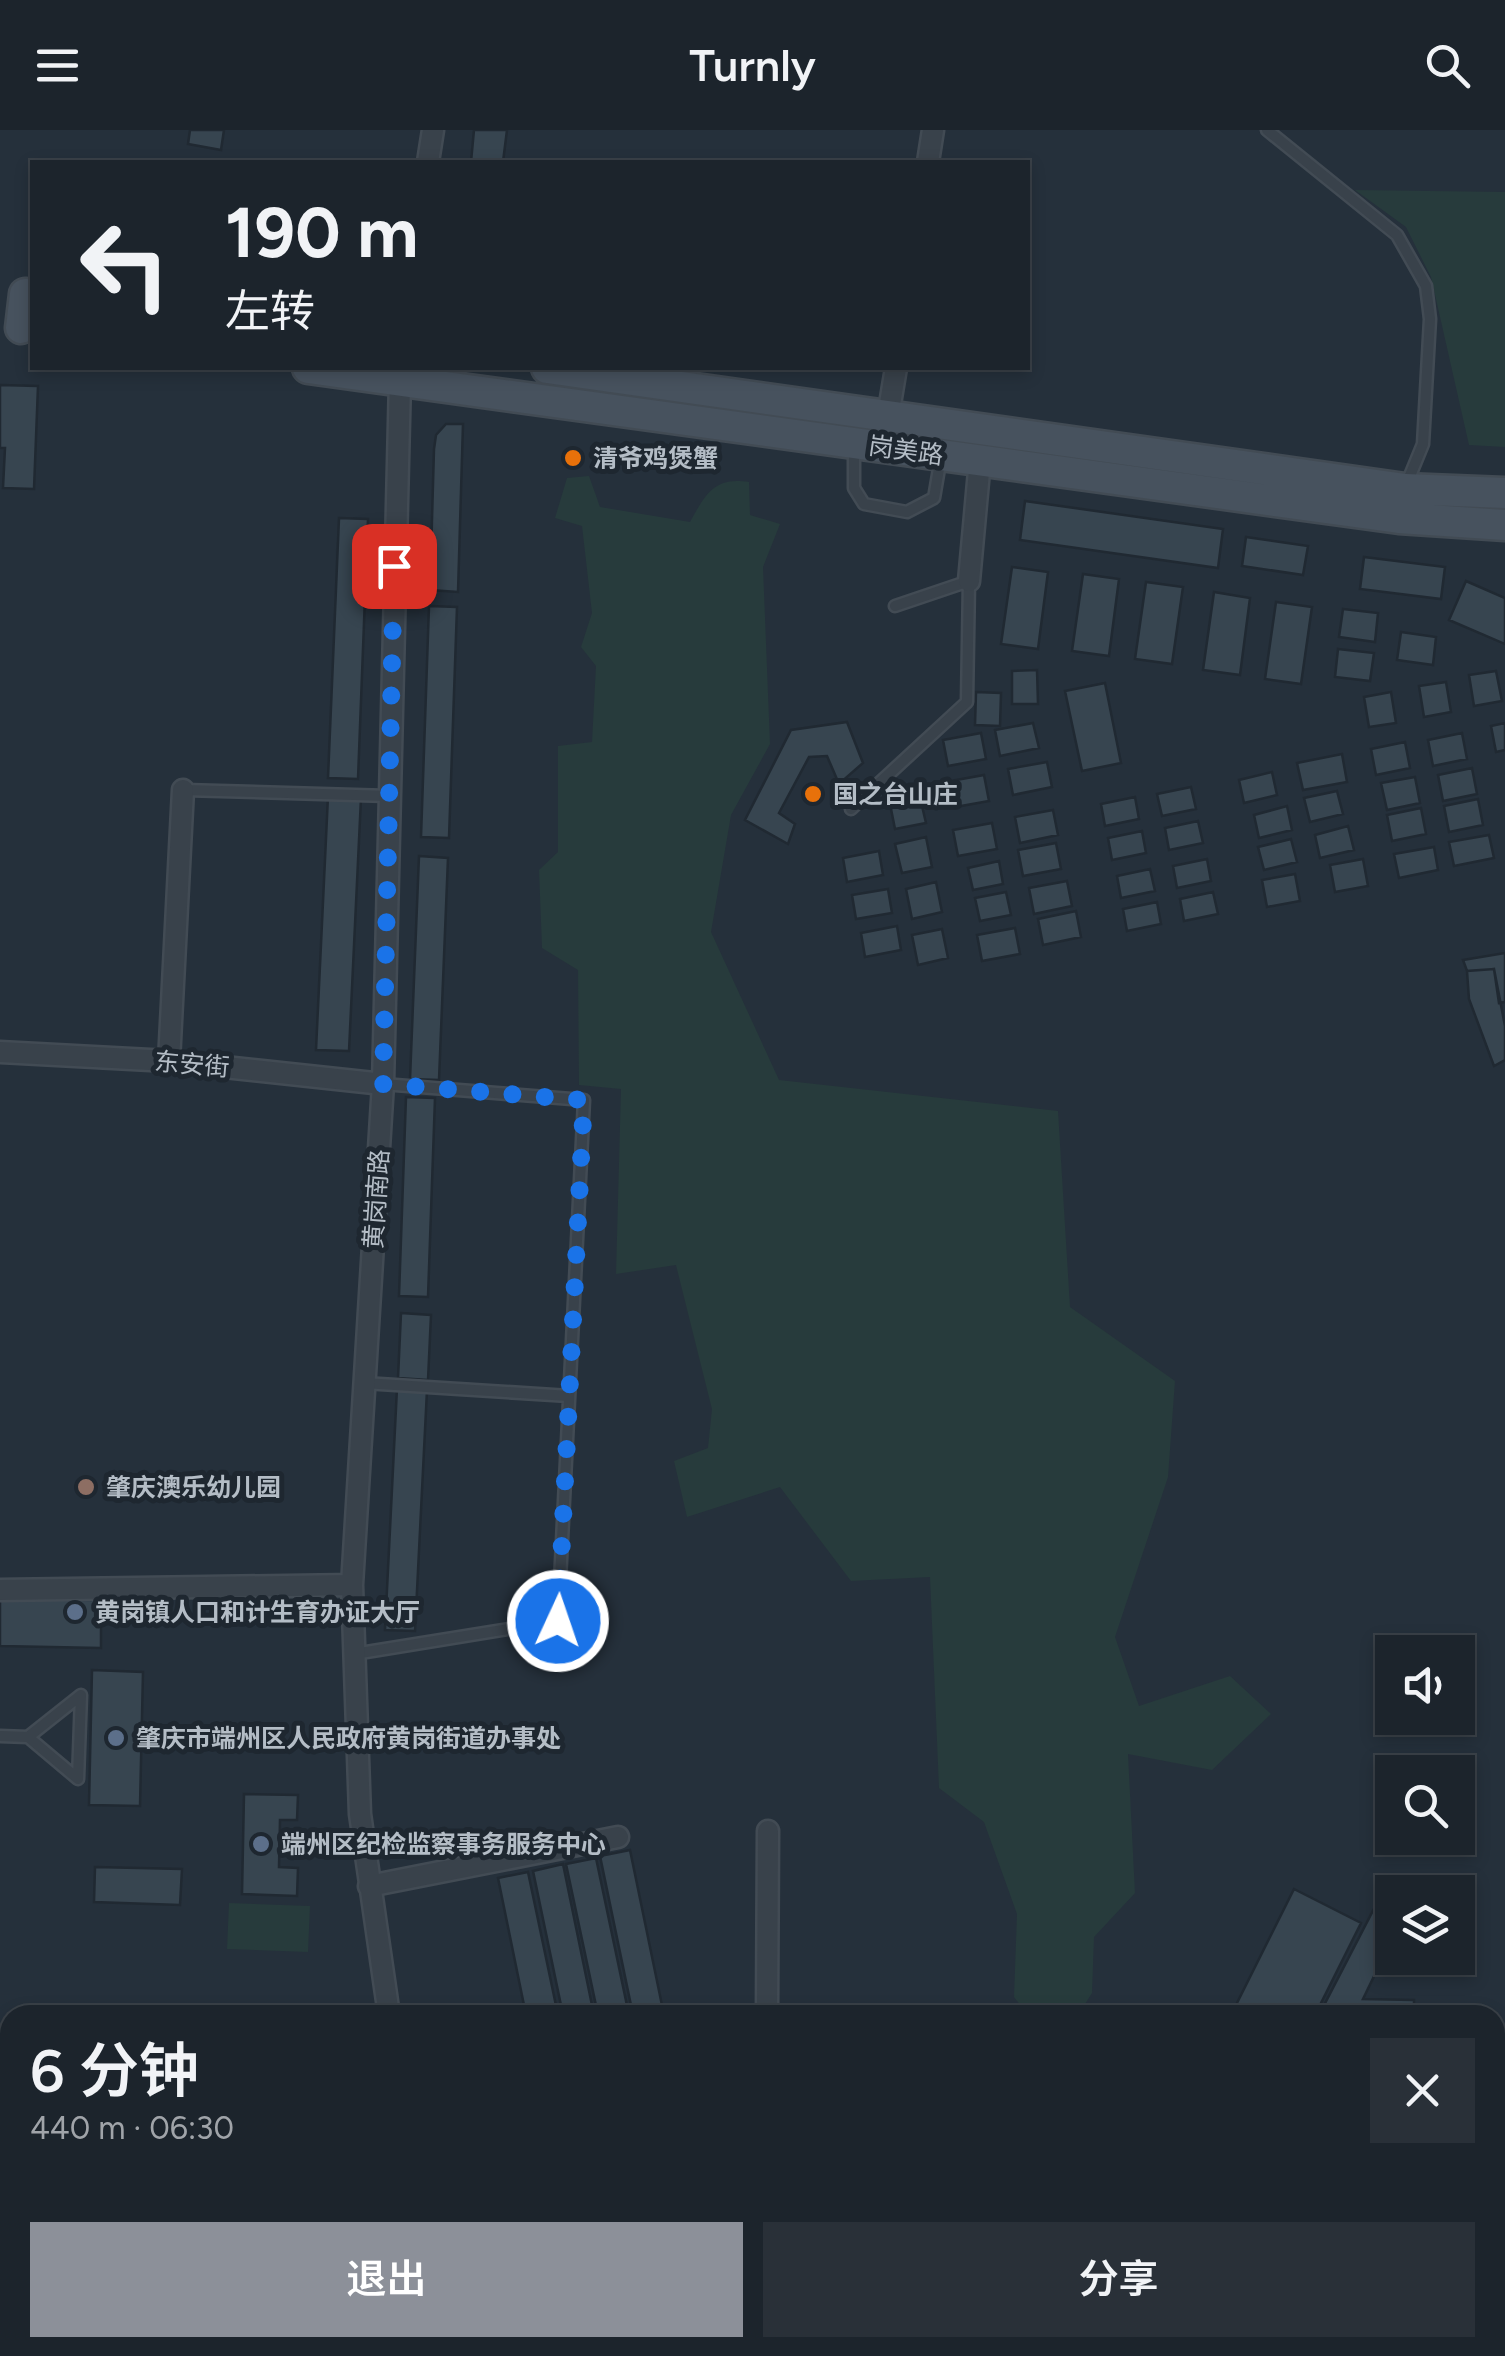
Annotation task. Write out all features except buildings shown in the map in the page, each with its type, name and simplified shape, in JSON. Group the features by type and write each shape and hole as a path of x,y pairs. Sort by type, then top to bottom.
{"main road":[{"path":"18,328 19,293"},
{"name":"岗美路","path":"323,370 1400,518 1497,527"},
{"name":"岗美路","path":"561,370 1404,489 1498,491"}],"street":[{"path":"428,160 433,130"},
{"path":"928,160 933,130"},
{"path":"888,416 896,370"},
{"name":"黄岗南路","path":"387,2005 360,1814 352,1585 383,1084 400,380"},
{"path":"969,581 980,460"},
{"path":"170,1061 183,790"},
{"name":"东安街","path":"0,1052 170,1061 383,1084"},
{"path":"0,1590 352,1585"},
{"path":"767,2005 768,1831"},
{"path":"368,1886 618,1836"}],"lane":[{"path":"1267,130 1397,234 1426,286 1430,319 1423,444 1404,489"},
{"path":"854,443 854,488 864,504 907,512 934,498 941,455"},
{"path":"851,808 967,702 969,581 895,606"},
{"path":"183,790 389,796"},
{"path":"353,1654 558,1621 584,1100 383,1084"},
{"path":"364,1383 569,1396"},
{"path":"0,1736 28,1737 78,1779 81,1696 28,1737"}],"green space":[{"path":"1355,190 1505,192 1505,447 1469,445 1431,277 1406,227"},
{"path":"589,476 600,507 690,522 706,496 719,485 749,482 750,515 780,524 763,567 770,744 731,815 711,932 779,1080 1058,1111 1070,1307 1175,1381 1168,1477 1115,1637 1139,1706 1230,1676 1271,1714 1212,1770 1128,1754 1135,1893 1094,1937 1092,1993 1084,2005 1020,2005 1014,1997 1017,1914 984,1822 939,1788 930,1577 851,1581 780,1487 687,1517 674,1461 708,1448 712,1409 676,1265 616,1274 621,1089 579,1085 578,970 542,948 539,870 558,852 558,746 592,742 596,666 581,647 592,613 582,526 555,518 567,478"},
{"path":"229,1903 310,1906 308,1952 227,1949"}],"place":[{"name":"清爷鸡煲蟹","path":"573,458"},
{"name":"国之台山庄","path":"813,794"},
{"name":"肇庆澳乐幼儿园","path":"86,1487"},
{"name":"黄岗镇人口和计生育办证大厅","path":"75,1612"},
{"name":"肇庆市端州区人民政府黄岗街道办事处","path":"116,1738"},
{"name":"端州区纪检监察事务服务中心","path":"261,1844"}],"route":[{"path":"394,566 383,1084 584,1100 558,1621"}]}
